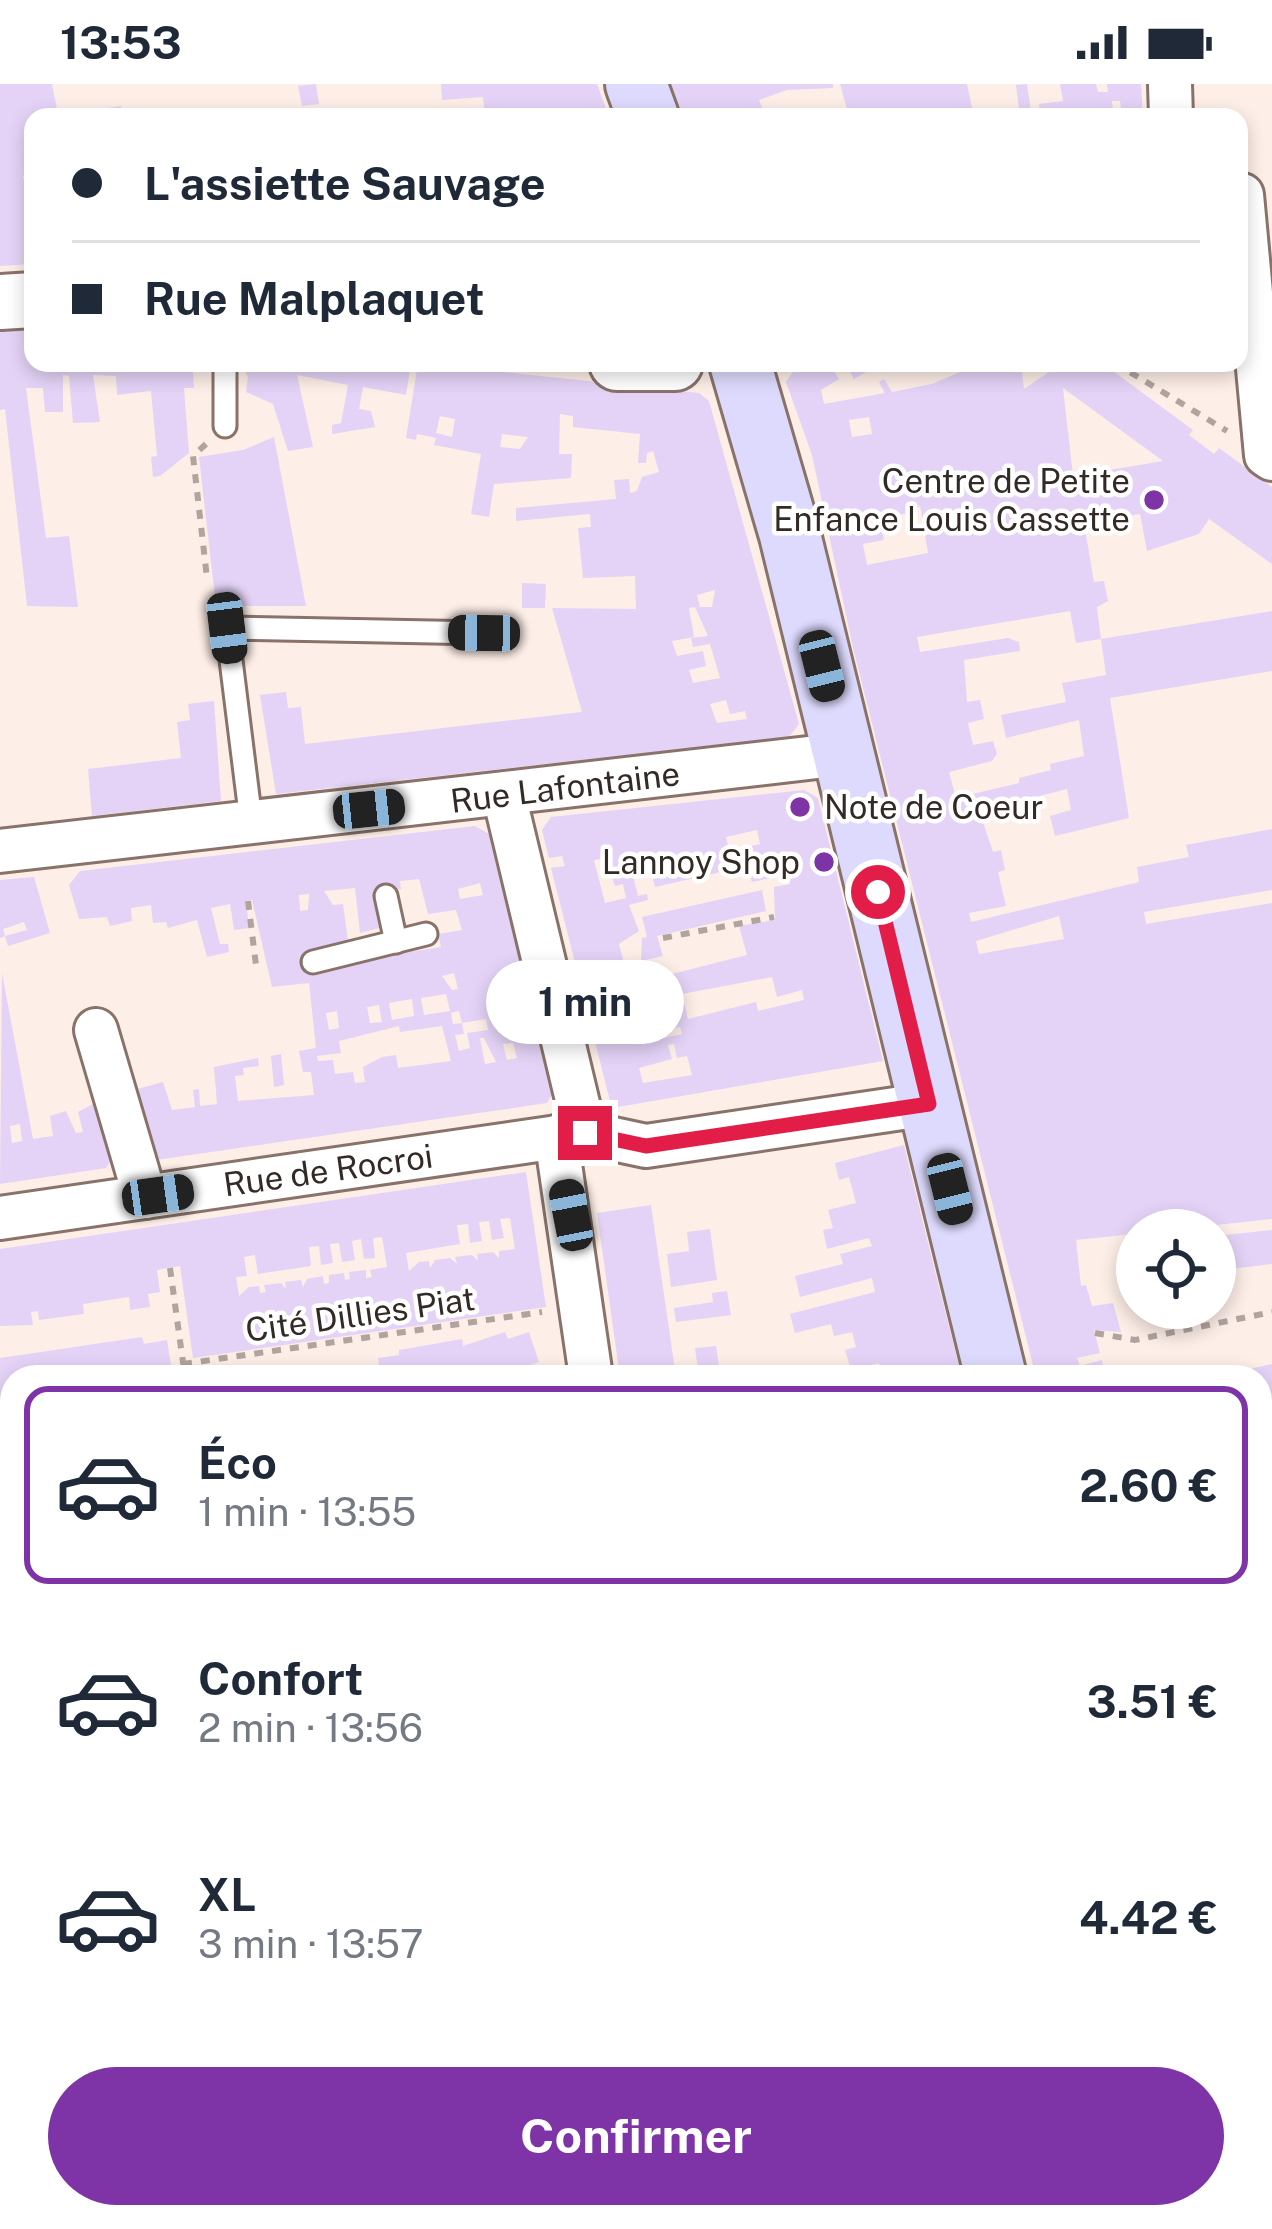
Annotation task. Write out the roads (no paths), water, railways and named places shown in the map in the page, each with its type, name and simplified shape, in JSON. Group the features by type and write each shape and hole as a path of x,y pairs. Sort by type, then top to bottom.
{"main road":[{"path":"743,372 790,535 993,1365"}],"street":[{"path":"1251,193 1269,457"},
{"name":"Rue Lafontaine","path":"0,851 250,821 371,824 504,795 843,754"},
{"path":"504,795 571,1135 590,1365"},
{"path":"96,1030 145,1197"},
{"path":"571,1135 646,1146 929,1104"},
{"name":"Rue de Rocroi","path":"0,1218 571,1135"}],"lane":[{"path":"225,372 225,426"},
{"path":"250,821 227,628 484,633"},
{"path":"386,896 396,942"},
{"path":"313,962 426,934"}],"place":[{"name":"Centre de Petite Enfance Louis Cassette","path":"1154,500"},
{"name":"Note de Coeur","path":"800,807"},
{"name":"Lannoy Shop","path":"824,862"}]}
